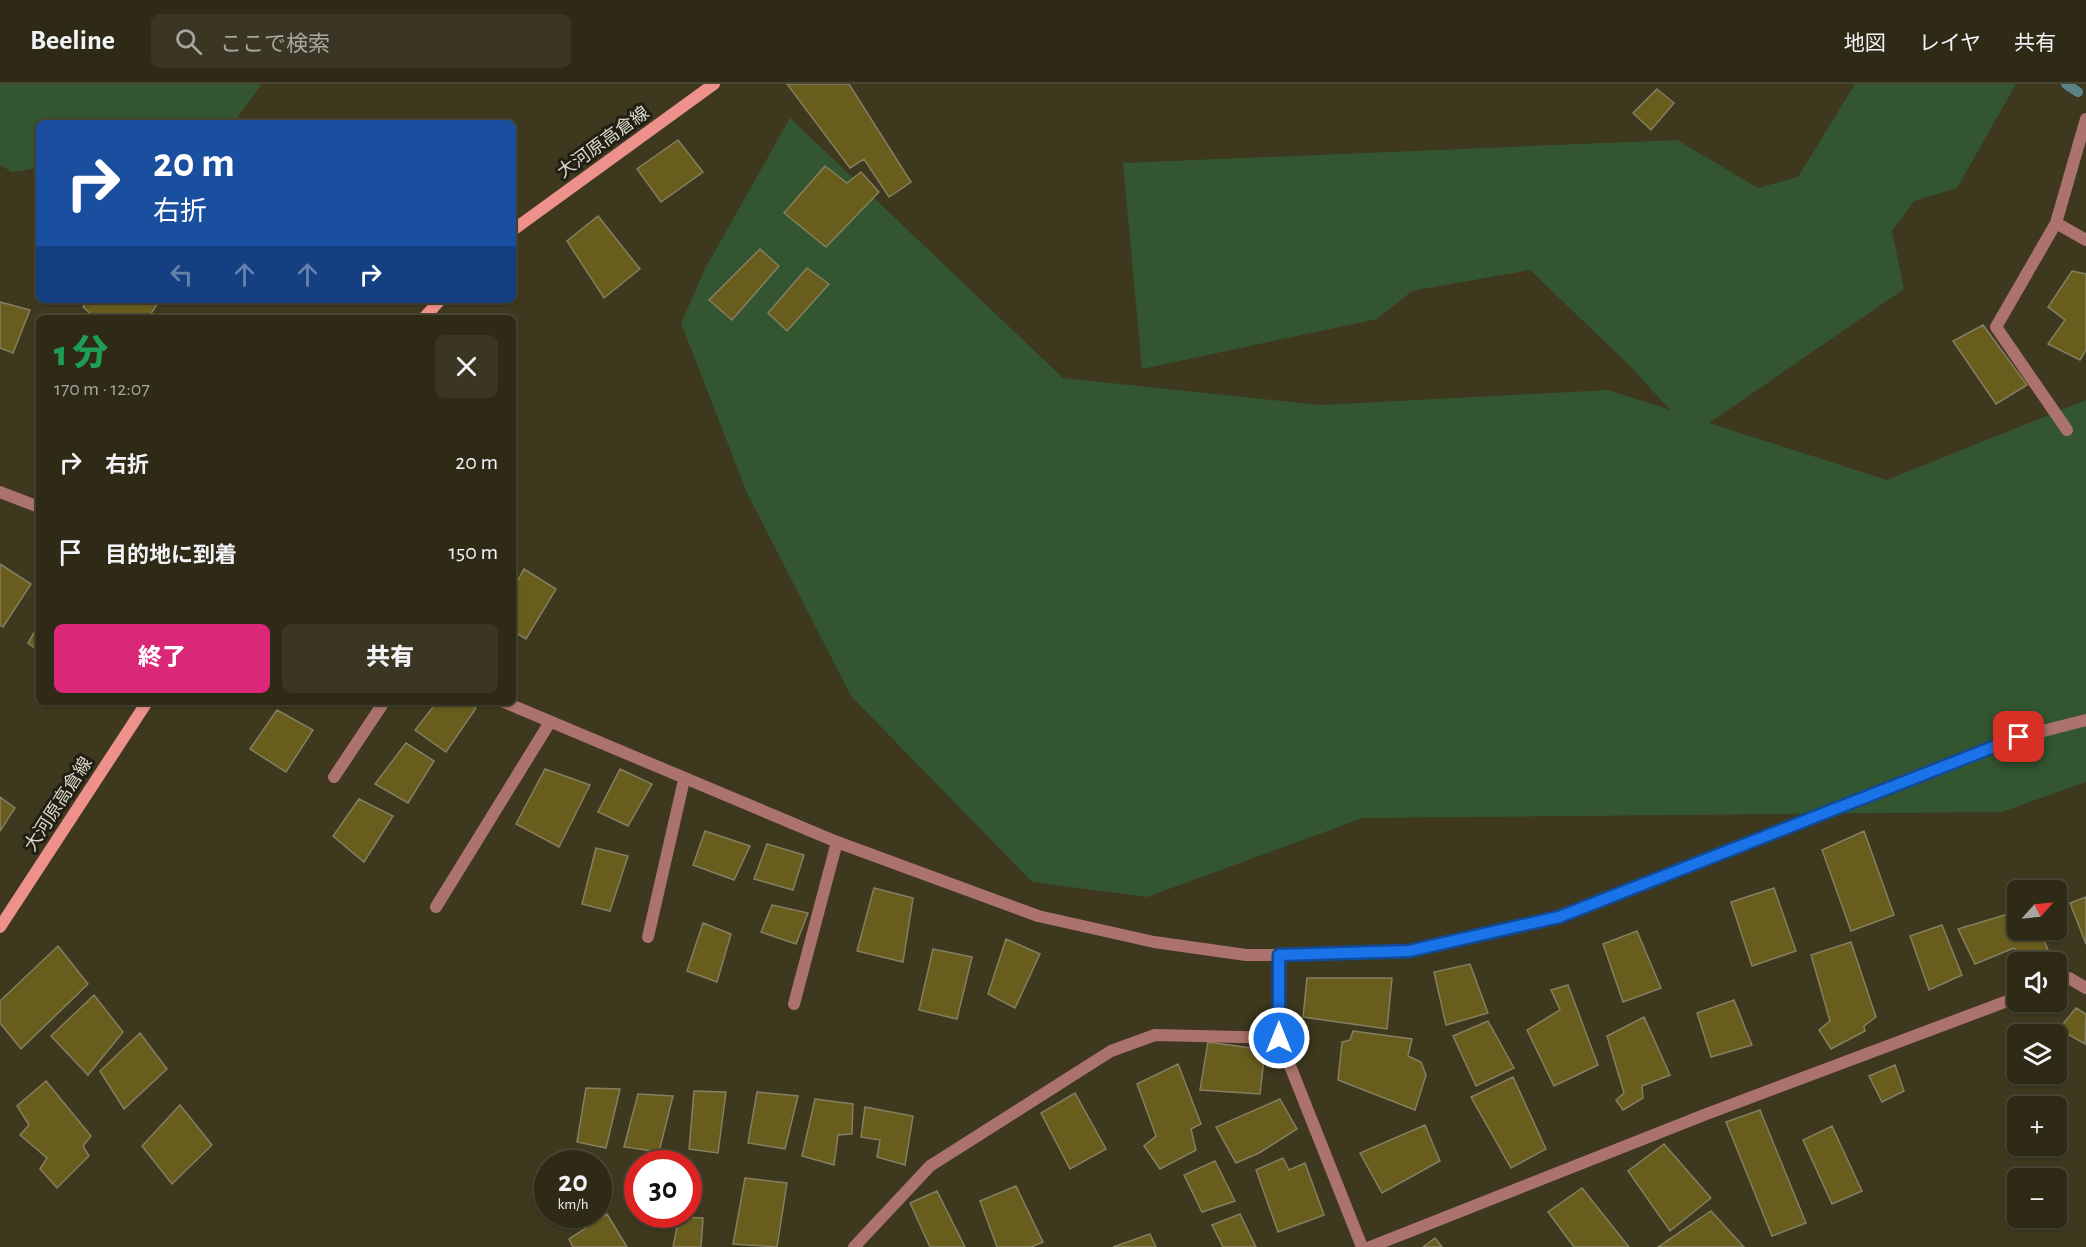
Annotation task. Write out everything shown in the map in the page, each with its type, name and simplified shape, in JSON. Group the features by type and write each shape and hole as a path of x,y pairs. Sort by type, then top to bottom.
{"main road":[{"name":"大河原高倉線","path":"516,228 714,84"},
{"path":"427,315 437,303"},
{"name":"大河原高倉線","path":"0,927 145,705"}],"street":[{"path":"2067,430 1996,327 2056,223 2086,119"},
{"path":"2056,223 2086,240"},
{"path":"0,492 36,506"},
{"path":"334,777 382,705"},
{"path":"511,705 684,780 837,842 1038,916 1154,942 1246,954 1279,955 1409,951 1559,917 2019,737 2086,720"},
{"path":"435,907 550,722"},
{"path":"648,937 684,780"},
{"path":"794,1004 837,842"},
{"path":"1279,955 1279,1038 1362,1247"},
{"path":"2067,979 2086,988"},
{"path":"1370,1247 1704,1114 2007,1001"},
{"path":"854,1247 930,1166 1111,1051 1155,1035 1279,1038"}],"green space":[{"path":"0,84 262,84 235,120 36,120 36,168 12,172 0,165"},
{"path":"1855,84 2016,84 1957,188 1914,201 1892,231 1904,289 1709,423 1887,480 2086,400 2086,782 2002,812 1363,818 1147,897 1032,882 851,696 747,493 681,323 706,267 790,118 1063,378 1320,405 1608,390 1670,410 1631,367 1530,270 1412,291 1377,319 1142,369 1123,163 1677,140 1758,188 1798,177"}],"building":[{"path":"787,84 849,84 911,182 889,197 864,159 850,168"},
{"path":"1657,89 1674,103 1651,130 1633,113"},
{"path":"678,140 703,172 661,202 637,169"},
{"path":"825,166 847,183 861,172 879,192 826,247 784,213"},
{"path":"598,216 640,269 604,298 567,241"},
{"path":"760,249 779,266 732,320 709,300"},
{"path":"807,268 829,284 787,331 768,313"},
{"path":"2072,271 2086,274 2086,350 2080,360 2048,344 2065,320 2048,307"},
{"path":"0,302 30,310 13,353 0,348"},
{"path":"86,303 158,303 150,315 92,315 83,307"},
{"path":"1983,325 2027,385 1996,404 1953,341"},
{"path":"0,564 31,584 3,627 0,625"},
{"path":"524,569 556,589 526,639 516,633 516,584"},
{"path":"36,629 36,649 28,643"},
{"path":"435,705 470,705 476,708 446,752 415,730"},
{"path":"277,710 313,730 286,772 250,749"},
{"path":"406,743 434,761 408,803 375,784"},
{"path":"545,769 590,785 559,847 516,824"},
{"path":"620,769 652,784 628,826 598,812"},
{"path":"0,797 15,808 0,831"},
{"path":"359,799 393,816 364,862 333,836"},
{"path":"705,831 750,846 734,880 693,865"},
{"path":"1864,831 1894,915 1851,931 1822,850"},
{"path":"767,844 804,855 793,890 754,879"},
{"path":"596,848 628,856 610,911 582,904"},
{"path":"874,888 913,898 903,962 857,951"},
{"path":"1774,888 1796,951 1752,966 1731,902"},
{"path":"2086,897 2086,944 2070,903"},
{"path":"772,905 808,913 796,944 761,932"},
{"path":"2007,914 2007,940 2044,940 2048,950 2016,952 2014,948 1975,964 1958,929"},
{"path":"703,923 731,934 717,982 687,971"},
{"path":"1942,925 1962,975 1929,990 1910,936"},
{"path":"1637,931 1661,988 1623,1002 1603,944"},
{"path":"1006,939 1040,954 1015,1008 988,994"},
{"path":"1851,942 1876,1017 1864,1026 1865,1031 1831,1049 1819,1030 1830,1021 1811,955"},
{"path":"58,946 88,984 21,1049 0,1023 0,1001"},
{"path":"933,949 972,957 957,1019 919,1010"},
{"path":"1470,964 1488,1013 1446,1025 1434,972"},
{"path":"1307,978 1392,978 1387,1029 1303,1017"},
{"path":"1568,985 1598,1065 1554,1086 1527,1030 1560,1010 1551,990"},
{"path":"94,995 123,1032 88,1075 51,1036"},
{"path":"1734,1000 1752,1045 1711,1057 1697,1013"},
{"path":"2076,1008 2086,1014 2085,1044 2067,1034 2067,1024 2063,1024"},
{"path":"1644,1017 1670,1075 1642,1086 1643,1098 1623,1110 1616,1100 1624,1093 1607,1036"},
{"path":"1488,1021 1514,1068 1476,1086 1453,1036"},
{"path":"1353,1031 1412,1039 1408,1056 1421,1062 1426,1075 1415,1110 1338,1080 1342,1042 1350,1040"},
{"path":"140,1033 167,1069 124,1109 100,1071"},
{"path":"1208,1042 1265,1050 1260,1094 1200,1090"},
{"path":"1178,1064 1201,1124 1191,1129 1196,1150 1160,1169 1144,1146 1156,1136 1137,1084"},
{"path":"1895,1065 1904,1091 1882,1102 1869,1076"},
{"path":"1513,1077 1546,1149 1511,1168 1471,1097"},
{"path":"46,1081 91,1136 83,1146 89,1156 57,1188 40,1169 47,1158 20,1135 29,1125 17,1106"},
{"path":"586,1088 620,1089 606,1148 577,1142"},
{"path":"694,1091 726,1092 718,1153 689,1149"},
{"path":"757,1092 798,1096 785,1149 748,1143"},
{"path":"1075,1093 1106,1149 1070,1169 1041,1113"},
{"path":"638,1094 673,1096 660,1150 624,1147"},
{"path":"815,1099 853,1104 852,1134 838,1135 834,1165 802,1156"},
{"path":"1280,1099 1297,1129 1259,1153 1236,1163 1216,1127"},
{"path":"180,1105 212,1145 172,1184 142,1146"},
{"path":"865,1107 913,1116 905,1165 877,1157 880,1140 861,1137"},
{"path":"1760,1110 1806,1223 1772,1236 1726,1122"},
{"path":"1425,1125 1440,1161 1382,1193 1360,1153"},
{"path":"1832,1126 1862,1191 1832,1204 1803,1140"},
{"path":"1664,1144 1711,1198 1670,1231 1628,1171"},
{"path":"1283,1158 1289,1170 1305,1163 1324,1215 1278,1232 1256,1170"},
{"path":"1215,1161 1235,1201 1202,1212 1184,1175"},
{"path":"745,1178 787,1183 777,1247 733,1244"},
{"path":"1016,1186 1043,1242 1031,1247 997,1247 980,1201"},
{"path":"1582,1188 1629,1247 1574,1247 1548,1212"},
{"path":"937,1191 965,1247 930,1247 910,1203"},
{"path":"1711,1211 1744,1247 1658,1247"},
{"path":"1240,1214 1256,1247 1223,1247 1212,1225"},
{"path":"703,1218 701,1247 673,1247 677,1228 702,1228"},
{"path":"612,1222 627,1247 573,1247 569,1239 586,1228 612,1228"},
{"path":"1150,1234 1156,1247 1113,1247"},
{"path":"1435,1238 1442,1247 1423,1247"}],"waterway":[{"path":"2066,84 2078,92"}],"route":[{"path":"1279,1038 1279,955 1409,951 1559,917 2019,737"}]}
